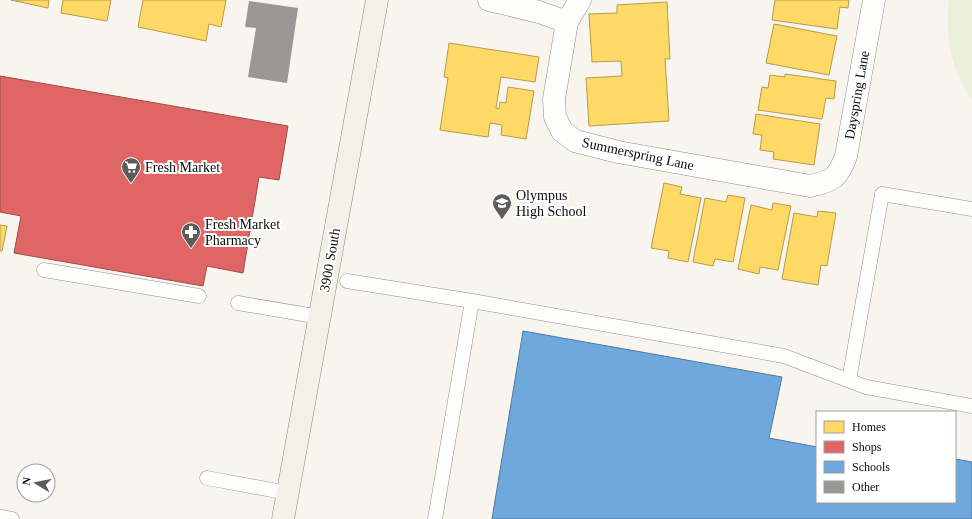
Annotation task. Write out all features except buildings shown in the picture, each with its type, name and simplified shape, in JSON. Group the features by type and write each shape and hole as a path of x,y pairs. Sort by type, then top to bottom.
{"main road":[{"name":"3900 South","path":"283,519 377,0"}],"street":[{"path":"489,0 539,12 567,22"},
{"name":"Summerspring Lane","path":"580,0 567,22 554,99 554,116 562,131 575,141 618,152 791,184 810,186 826,182"},
{"name":"Dayspring Lane","path":"826,182 835,177 841,169 846,156 874,0"}],"lane":[{"path":"849,380 882,194 972,209"},
{"path":"44,270 200,296"},
{"path":"347,281 472,301 784,356 866,387 972,406"},
{"path":"435,519 472,301"},
{"path":"238,303 320,317"},
{"path":"207,478 288,493"}],"green space":[{"path":"949,0 972,0 972,100 959,77 951,53 948,26"}],"place":[{"name":"Fresh Market","path":"131,184"},
{"name":"Olympus High School","path":"502,220"},
{"name":"Fresh Market Pharmacy","path":"191,249"}]}
